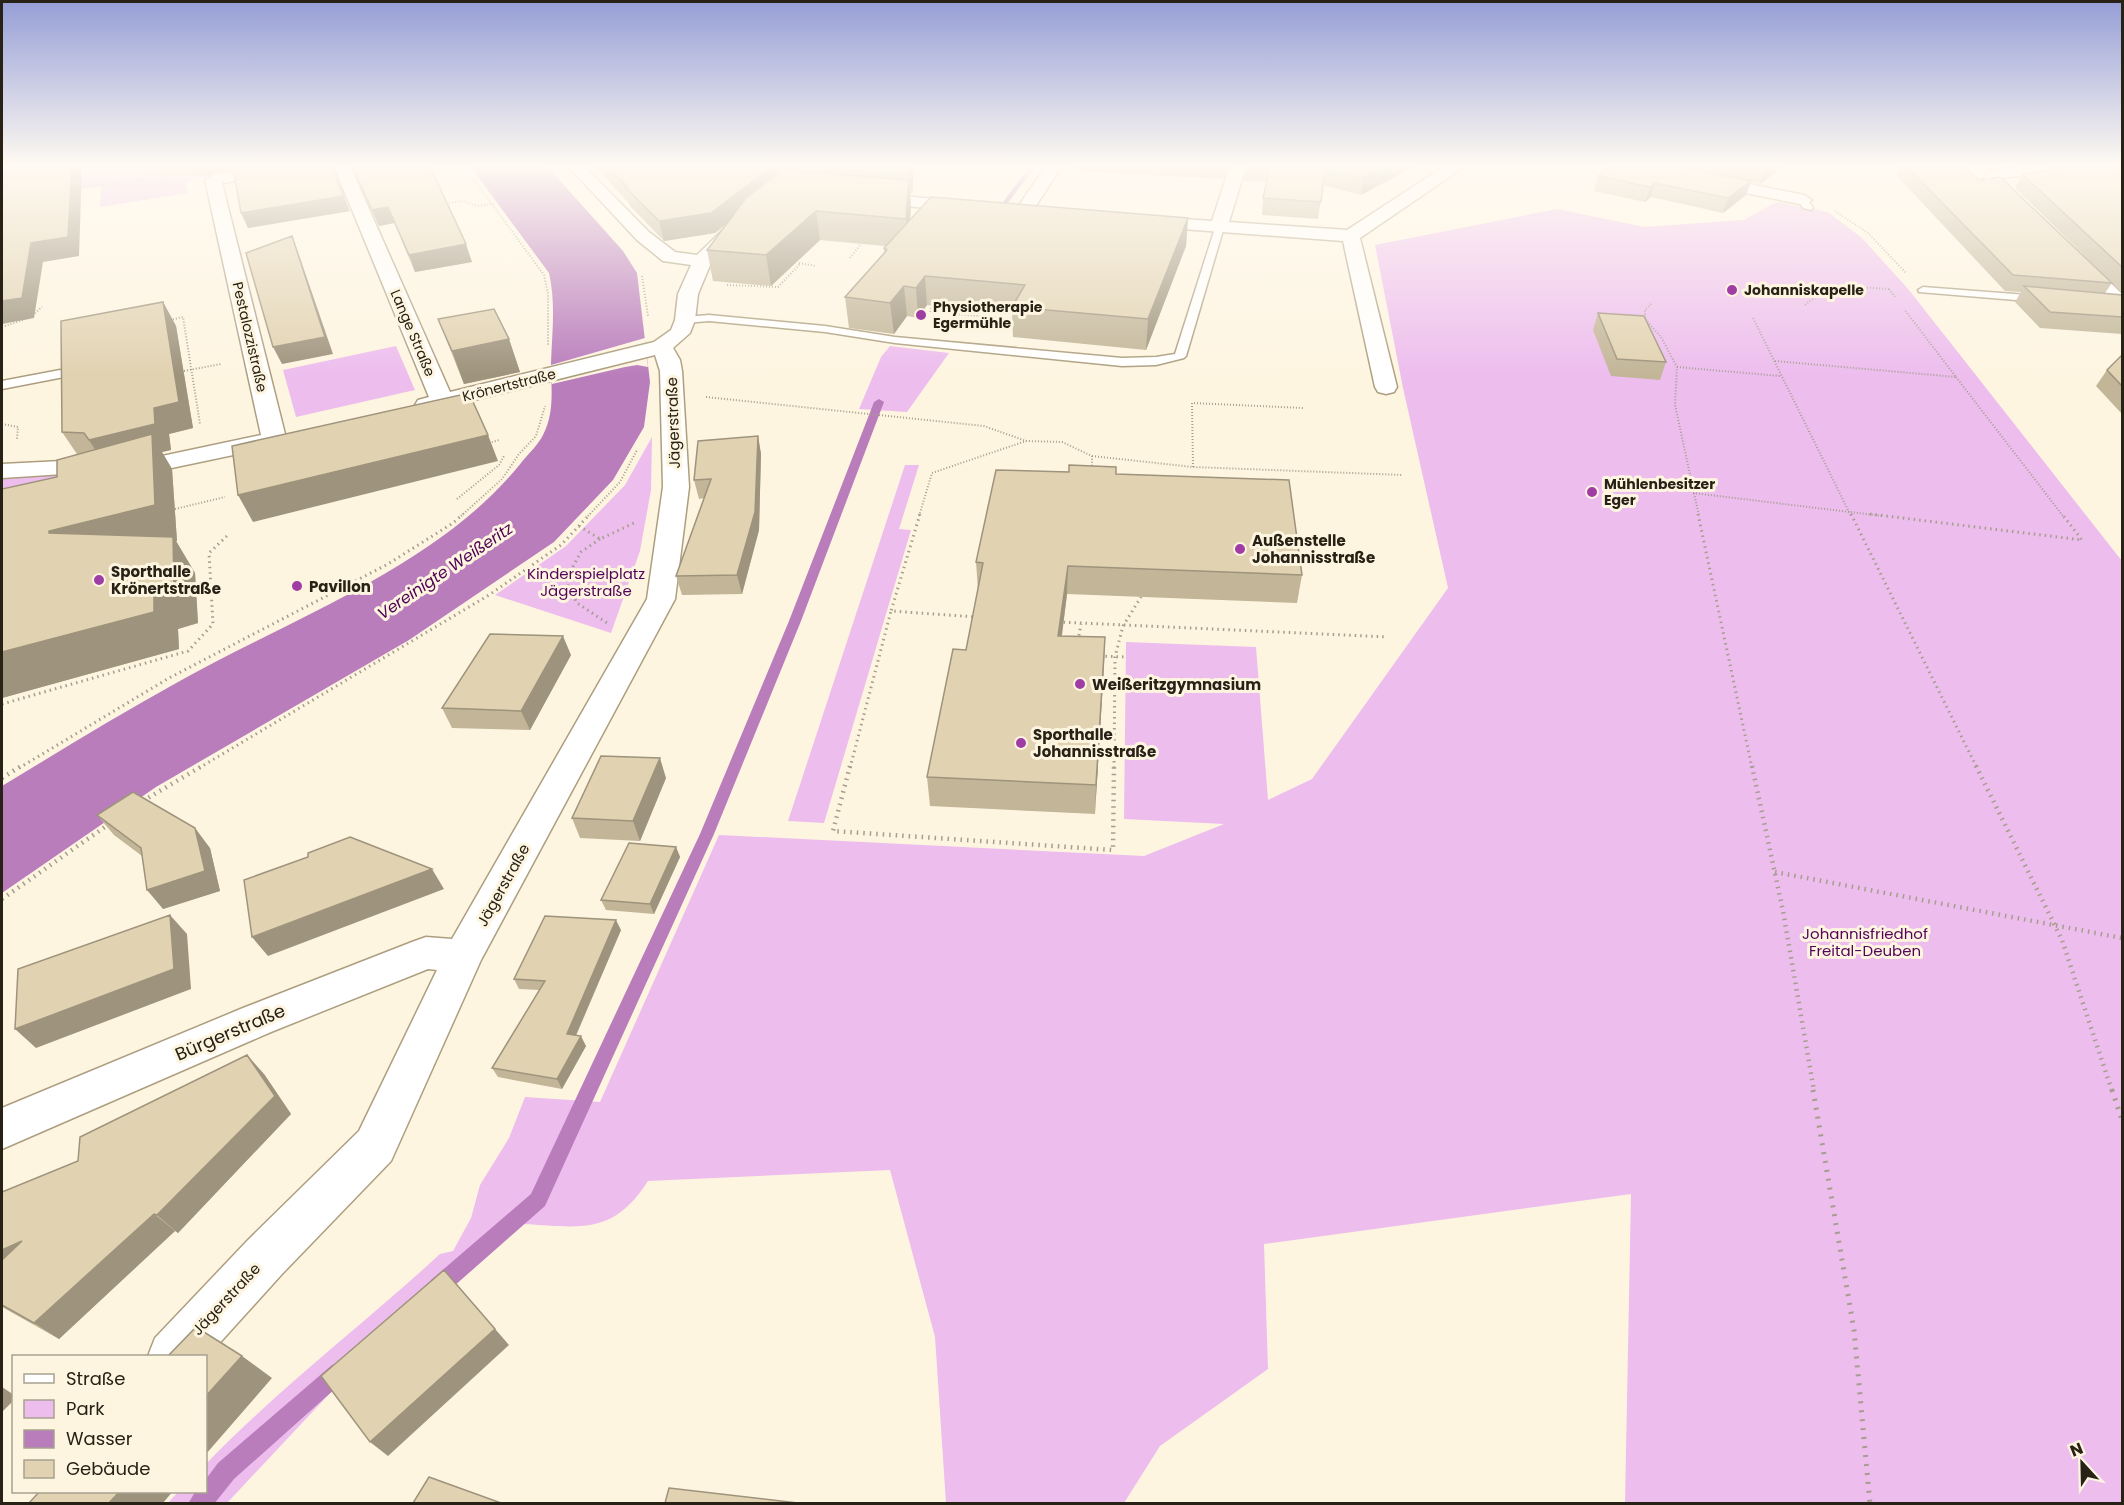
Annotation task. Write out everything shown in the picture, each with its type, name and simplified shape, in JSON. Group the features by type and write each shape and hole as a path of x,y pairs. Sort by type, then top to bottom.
{"street":[{"name":"Pestalozzistraße","path":"145,465 285,436 229,236"},
{"name":"Lange Straße","path":"372,236 442,401"},
{"path":"643,236 670,257 702,261"},
{"path":"654,349 680,333 685,320 688,294 702,261 725,236"},
{"path":"1351,236 1386,387"},
{"path":"2064,249 2122,305"},
{"name":"Krönertstraße","path":"407,409 654,349"},
{"name":"Jägerstraße","path":"174,1355 265,1257 375,1146 463,956 661,599 676,487 671,371 669,360 654,349"},
{"path":"2,471 145,465"},
{"path":"52,491 145,465"},
{"name":"Bürgerstraße","path":"2,1129 257,1020 426,952 463,956"}],"lane":[{"path":"685,320 709,318 825,329 902,341 1122,362 1156,361 1180,356 1216,236"},
{"path":"1923,290 2055,300"},
{"path":"2103,304 2122,305"},
{"path":"2,385 60,374"}],"path":[{"path":"2,778 169,678 388,564 453,524 502,479 519,454 536,436 544,411 549,375 550,315 544,275 517,236"},
{"path":"1871,236 1923,290"},
{"path":"850,258 861,244"},
{"path":"796,255 800,264"},
{"path":"800,264 816,266"},
{"path":"724,285 778,287 800,264"},
{"path":"1805,305 1815,295 1836,290 1862,287 1899,289"},
{"path":"1693,493 1850,514 2082,540 1889,289"},
{"path":"937,295 930,305 930,312 1017,320"},
{"path":"1651,304 1646,310 1645,319 1661,337 1677,367 1675,405 1775,872 1854,1330 1870,1503"},
{"path":"2,327 21,323 42,307"},
{"path":"159,322 183,317 202,433"},
{"path":"1753,318 2062,940 2122,1120"},
{"path":"1774,361 1956,377"},
{"path":"184,371 225,363"},
{"path":"1677,367 1781,376"},
{"path":"699,396 984,426 1026,441 1062,442 1092,456 1192,467 1404,475"},
{"path":"1192,467 1192,404 1303,408"},
{"path":"489,443 499,440"},
{"path":"1026,441 932,473 891,611 834,831 1113,850 1115,657 1123,626 1141,597"},
{"path":"133,807 489,596 561,545 620,482 641,443"},
{"path":"457,499 499,465 504,456"},
{"path":"1092,456 1092,475"},
{"path":"175,509 225,497"},
{"path":"612,625 577,603 565,582 581,552 638,522"},
{"path":"579,526 600,540"},
{"path":"2,704 188,651 213,624 209,553 229,534"},
{"path":"891,611 986,617"},
{"path":"1058,622 1387,637"},
{"path":"1077,645 1081,624"},
{"path":"1095,656 1126,657"},
{"path":"2,899 115,820"},
{"path":"1775,872 2122,938"}],"green space":[{"name":"Johannisfriedhof Freital-Deuben","path":"1419,236 1860,236 1909,290 2122,561 2122,1503 1625,1503 1631,1194 1264,1244 1268,1369 1160,1446 1124,1503 946,1503 935,1337 890,1170 648,1181 635,1199 608,1220 578,1226 523,1224 334,1389 227,1503 167,1504 177,1493 207,1493 207,1463 234,1436 440,1254 453,1251 471,1218 480,1185 509,1138 525,1097 600,1102 719,835 1144,856 1224,824 1124,819 1126,642 1256,647 1268,800 1312,779 1448,588 1403,388 1375,245"},
{"path":"396,346 415,390 296,417 283,370"},
{"path":"890,346 949,353 907,412 859,409 881,357"},
{"name":"Kinderspielplatz Jägerstraße","path":"652,437 651,490 640,551 611,633 495,595 566,546 625,485"},
{"path":"905,465 919,465 899,529 911,530 824,823 788,821"},
{"path":"58,474 64,478 2,497 2,476"}],"water":[{"name":"Vereinigte Weißeritz","path":"522,236 610,236 623,251 637,273 650,382 644,427 613,480 554,542 409,640 156,787 2,893 2,786 178,682 361,588 406,561 449,532 487,499 536,446 547,426 552,400 553,307 549,273"}],"pier":[{"path":"645,338 648,367 637,365 625,367 552,384 551,365"}],"building":[{"path":"2,236 68,236 31,243 22,298 2,301"},
{"path":"292,236 325,337 273,347 246,253"},
{"path":"401,236 462,236 466,244 409,255"},
{"path":"717,236 787,236 766,255 707,250"},
{"path":"895,236 1181,236 1148,319 1012,307 1025,285 925,276 916,288 904,286 890,303 845,297 887,250 884,248"},
{"path":"1975,236 2063,236 2112,283 2013,275"},
{"path":"2089,236 2122,236 2122,267"},
{"path":"2024,286 2122,295 2122,317 2050,312"},
{"path":"163,302 179,402 154,408 155,424 89,440 84,433 62,432 61,321"},
{"path":"494,309 509,339 452,351 438,319"},
{"path":"1598,313 1644,316 1666,362 1617,359"},
{"path":"2122,355 2122,386 2107,370"},
{"path":"469,393 488,435 238,495 232,446"},
{"path":"152,434 155,505 49,531 49,533 173,537 174,587 154,592 154,612 2,652 2,489 57,477 57,460"},
{"path":"758,436 755,512 737,575 676,576 711,479 694,480 698,441"},
{"path":"1069,465 1116,467 1116,474 1289,480 1302,575 1068,566 1058,636 1105,637 1096,785 927,777 953,649 966,650 983,563 976,562 996,470 1069,472"},
{"path":"490,634 563,636 521,711 442,708"},
{"path":"601,756 660,758 633,821 572,818"},
{"path":"133,792 195,828 205,871 147,890 141,848 97,815"},
{"path":"350,837 432,869 252,937 244,880 308,857 308,853"},
{"path":"629,843 676,847 650,904 601,900"},
{"path":"170,915 174,969 15,1029 18,969"},
{"path":"545,916 616,920 567,1034 581,1036 557,1079 492,1068 545,981 514,979"},
{"path":"247,1055 275,1096 157,1215 154,1214 34,1323 2,1305 2,1260 22,1241 2,1250 2,1192 78,1161 80,1137"},
{"path":"444,1270 495,1329 370,1442 321,1376"},
{"path":"196,1327 242,1356 207,1395 207,1355 169,1355"},
{"path":"429,1477 501,1503 413,1503"},
{"path":"669,1488 798,1503 665,1503"},
{"path":"38,1493 118,1493 109,1503 29,1503"}],"waterway":[{"path":"438,1287 538,1200 707,834 795,621 879,402"},
{"path":"199,1504 226,1471 339,1372"}],"place":[{"name":"Johanniskapelle","path":"1732,290"},
{"name":"Physiotherapie Egermühle","path":"921,315"},
{"name":"Mühlenbesitzer Eger","path":"1592,492"},
{"name":"Außenstelle Johannisstraße","path":"1240,549"},
{"name":"Sporthalle Krönertstraße","path":"99,580"},
{"name":"Pavillon","path":"297,586"},
{"name":"Weißeritzgymnasium","path":"1080,684"},
{"name":"Sporthalle Johannisstraße","path":"1021,743"}]}
